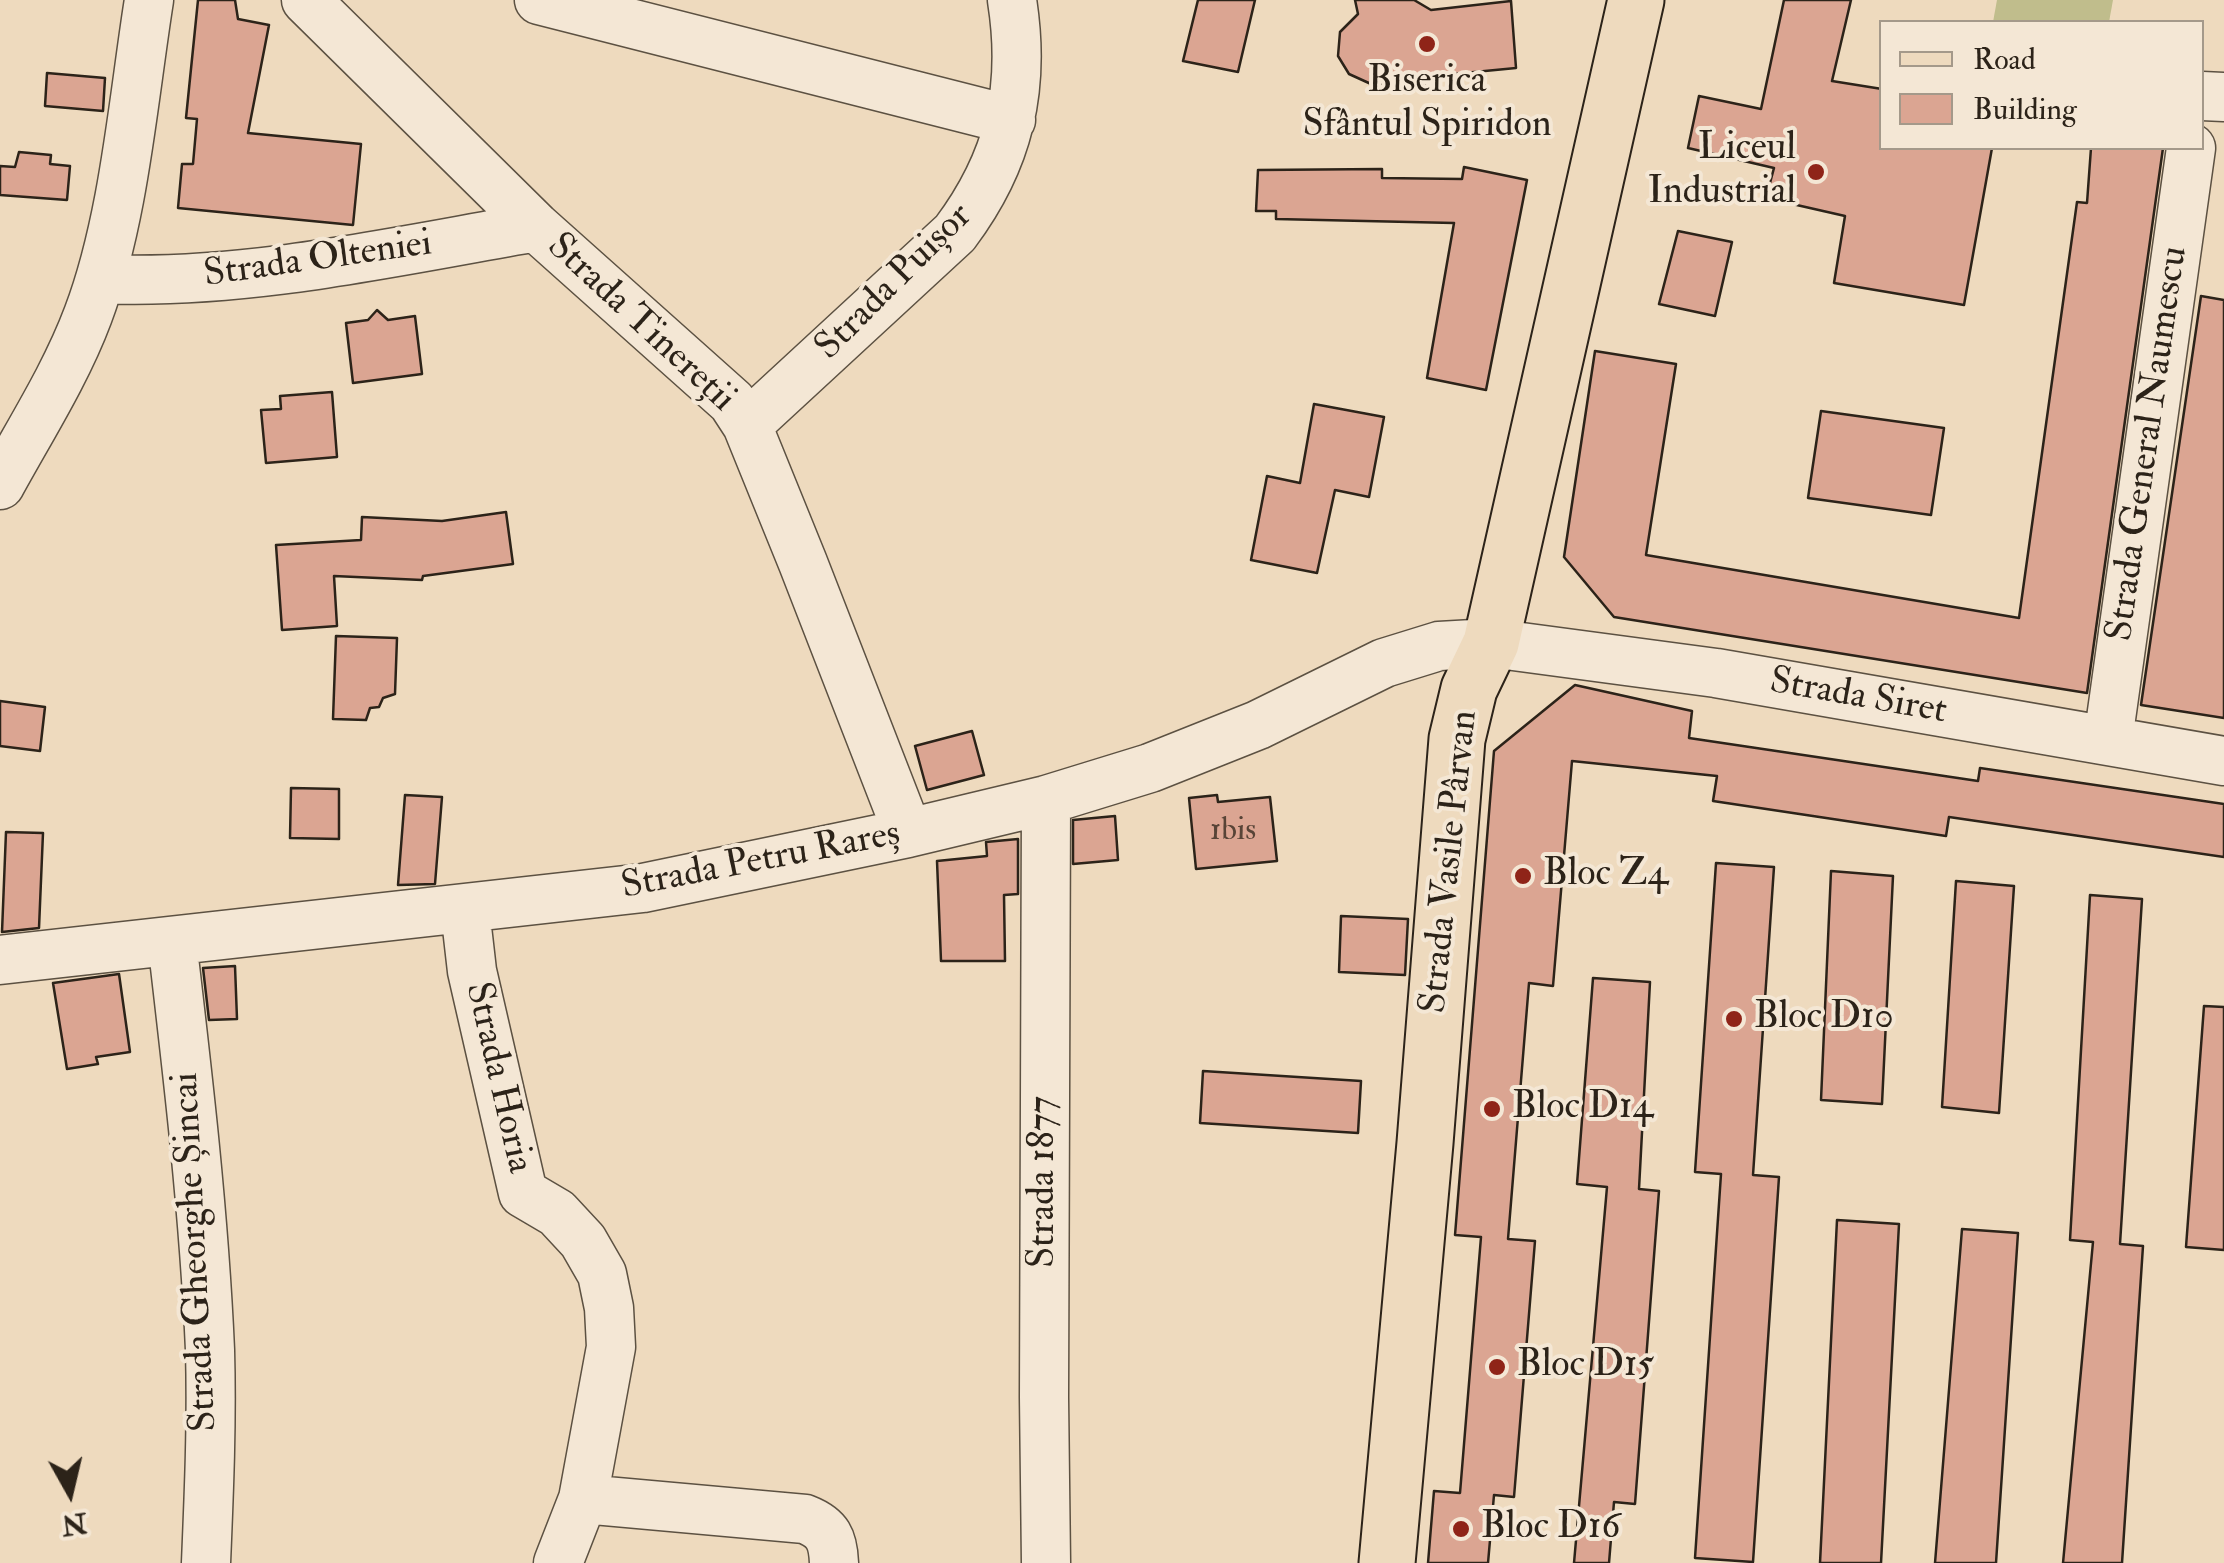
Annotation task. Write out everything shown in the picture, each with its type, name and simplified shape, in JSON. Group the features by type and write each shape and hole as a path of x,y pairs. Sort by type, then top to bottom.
{"main road":[{"name":"Strada Vasile Pârvan","path":"1387,1563 1426,1143 1457,739 1469,689 1491,643 1636,0"}],"street":[{"path":"0,485 73,348 100,279 150,0"},
{"name":"Strada Tinereții","path":"306,0 536,227 732,402 747,425 908,833"},
{"path":"539,0 1010,120"},
{"name":"Strada Puișor","path":"747,425 954,233 988,184 1010,120 1018,78 1012,0"},
{"name":"Strada General Naumescu","path":"2108,740 2191,150"},
{"name":"Strada Olteniei","path":"100,279 166,282 251,275 536,227"},
{"name":"Strada Siret","path":"1491,643 1716,673 2224,761"},
{"name":"Strada Petru Rareș","path":"0,960 644,888 908,833 1046,800 1150,768 1258,726 1384,664 1439,646 1491,643"},
{"name":"Strada 1877","path":"1046,800 1046,1563"},
{"name":"Strada Horia","path":"465,910 472,972 523,1193 557,1213 584,1241 602,1274 609,1308 610,1348 583,1500 558,1563"},
{"name":"Strada Gheorghe Șincai","path":"172,941 197,1161 208,1306 206,1563"},
{"path":"583,1500 805,1519 822,1526 832,1540 834,1563"}],"shaded area":[{"path":"1997,0 2113,0 2109,20 1993,20"}],"building":[{"path":"198,0 235,0 238,19 269,25 248,133 361,144 353,225 178,208 182,164 193,164 197,119 186,118"},
{"path":"1198,0 1255,0 1238,72 1183,61"},
{"name":"Biserica Sfântul Spiridon","path":"1355,0 1414,0 1431,10 1511,1 1516,68 1433,76 1419,90 1399,91 1385,84 1371,84 1349,74 1338,56 1340,32 1358,14"},
{"path":"1784,0 1851,0 1832,81 1879,89 1879,150 1992,150 1964,305 1834,283 1845,216 1766,198 1774,168 1688,148 1699,96 1761,109"},
{"path":"47,73 105,78 103,111 45,106"},
{"path":"2091,150 2163,150 2087,693 1614,617 1564,557 1595,351 1676,364 1646,555 2019,618 2077,202 2087,203"},
{"path":"19,152 51,155 50,164 70,166 67,200 0,195 0,166 15,167"},
{"path":"1464,167 1527,180 1486,390 1427,378 1454,223 1276,219 1276,211 1256,211 1258,170 1382,169 1382,178 1462,179"},
{"path":"1678,231 1732,242 1715,316 1659,304"},
{"path":"2201,296 2224,300 2224,718 2141,705"},
{"path":"377,310 388,320 415,316 422,374 353,383 346,323 368,320"},
{"path":"332,392 337,457 266,463 261,410 281,409 280,396"},
{"path":"1314,404 1384,417 1369,497 1335,490 1317,573 1251,560 1267,476 1300,483"},
{"path":"1821,411 1944,428 1931,515 1808,498"},
{"path":"506,512 513,564 423,576 422,580 334,576 337,626 282,630 276,545 361,540 362,517 442,521"},
{"path":"336,636 397,638 395,694 383,698 379,707 370,708 366,720 333,719"},
{"path":"1575,685 1692,711 1689,738 1978,781 1980,768 2224,804 2224,857 1949,817 1946,836 1713,801 1717,776 1572,761 1553,986 1529,983 1508,1239 1535,1241 1514,1497 1494,1495 1488,1563 1428,1563 1434,1491 1460,1493 1481,1237 1455,1235 1494,751"},
{"path":"0,701 45,707 40,751 0,746"},
{"path":"972,731 984,775 927,790 915,746"},
{"path":"291,788 339,789 339,839 290,838"},
{"path":"405,795 442,797 435,884 398,885"},
{"path":"1217,795 1218,802 1270,797 1277,861 1196,869 1189,798"},
{"path":"1115,816 1118,860 1073,864 1073,820"},
{"path":"6,832 43,833 39,928 2,932"},
{"path":"1018,839 1018,894 1004,895 1005,961 941,961 937,861 987,856 986,842"},
{"path":"1716,863 1774,867 1753,1175 1779,1177 1753,1562 1695,1558 1721,1174 1695,1172"},
{"path":"1831,871 1893,876 1882,1104 1821,1100"},
{"path":"1956,881 2014,886 1999,1113 1942,1107"},
{"path":"2090,895 2142,899 2120,1244 2143,1246 2122,1563 2063,1563 2093,1242 2070,1240"},
{"path":"1341,916 1408,919 1405,975 1339,972"},
{"path":"235,966 237,1019 209,1020 203,968"},
{"path":"119,974 130,1052 96,1057 98,1064 67,1069 53,983"},
{"path":"1593,978 1650,982 1639,1189 1659,1191 1635,1504 1614,1502 1609,1563 1574,1563 1607,1187 1577,1184"},
{"path":"2204,1006 2224,1007 2224,1250 2186,1247"},
{"path":"1203,1071 1361,1081 1358,1133 1200,1123"},
{"path":"1837,1220 1899,1224 1881,1563 1820,1563"},
{"path":"1962,1229 2018,1233 1996,1563 1935,1563"}],"place":[{"name":"Biserica Sfântul Spiridon","path":"1427,44"},
{"name":"Liceul Industrial","path":"1816,172"},
{"name":"Bloc Z4","path":"1523,876"},
{"name":"Bloc D10","path":"1734,1019"},
{"name":"Bloc D14","path":"1492,1109"},
{"name":"Bloc D15","path":"1497,1367"},
{"name":"Bloc D16","path":"1461,1529"}]}
